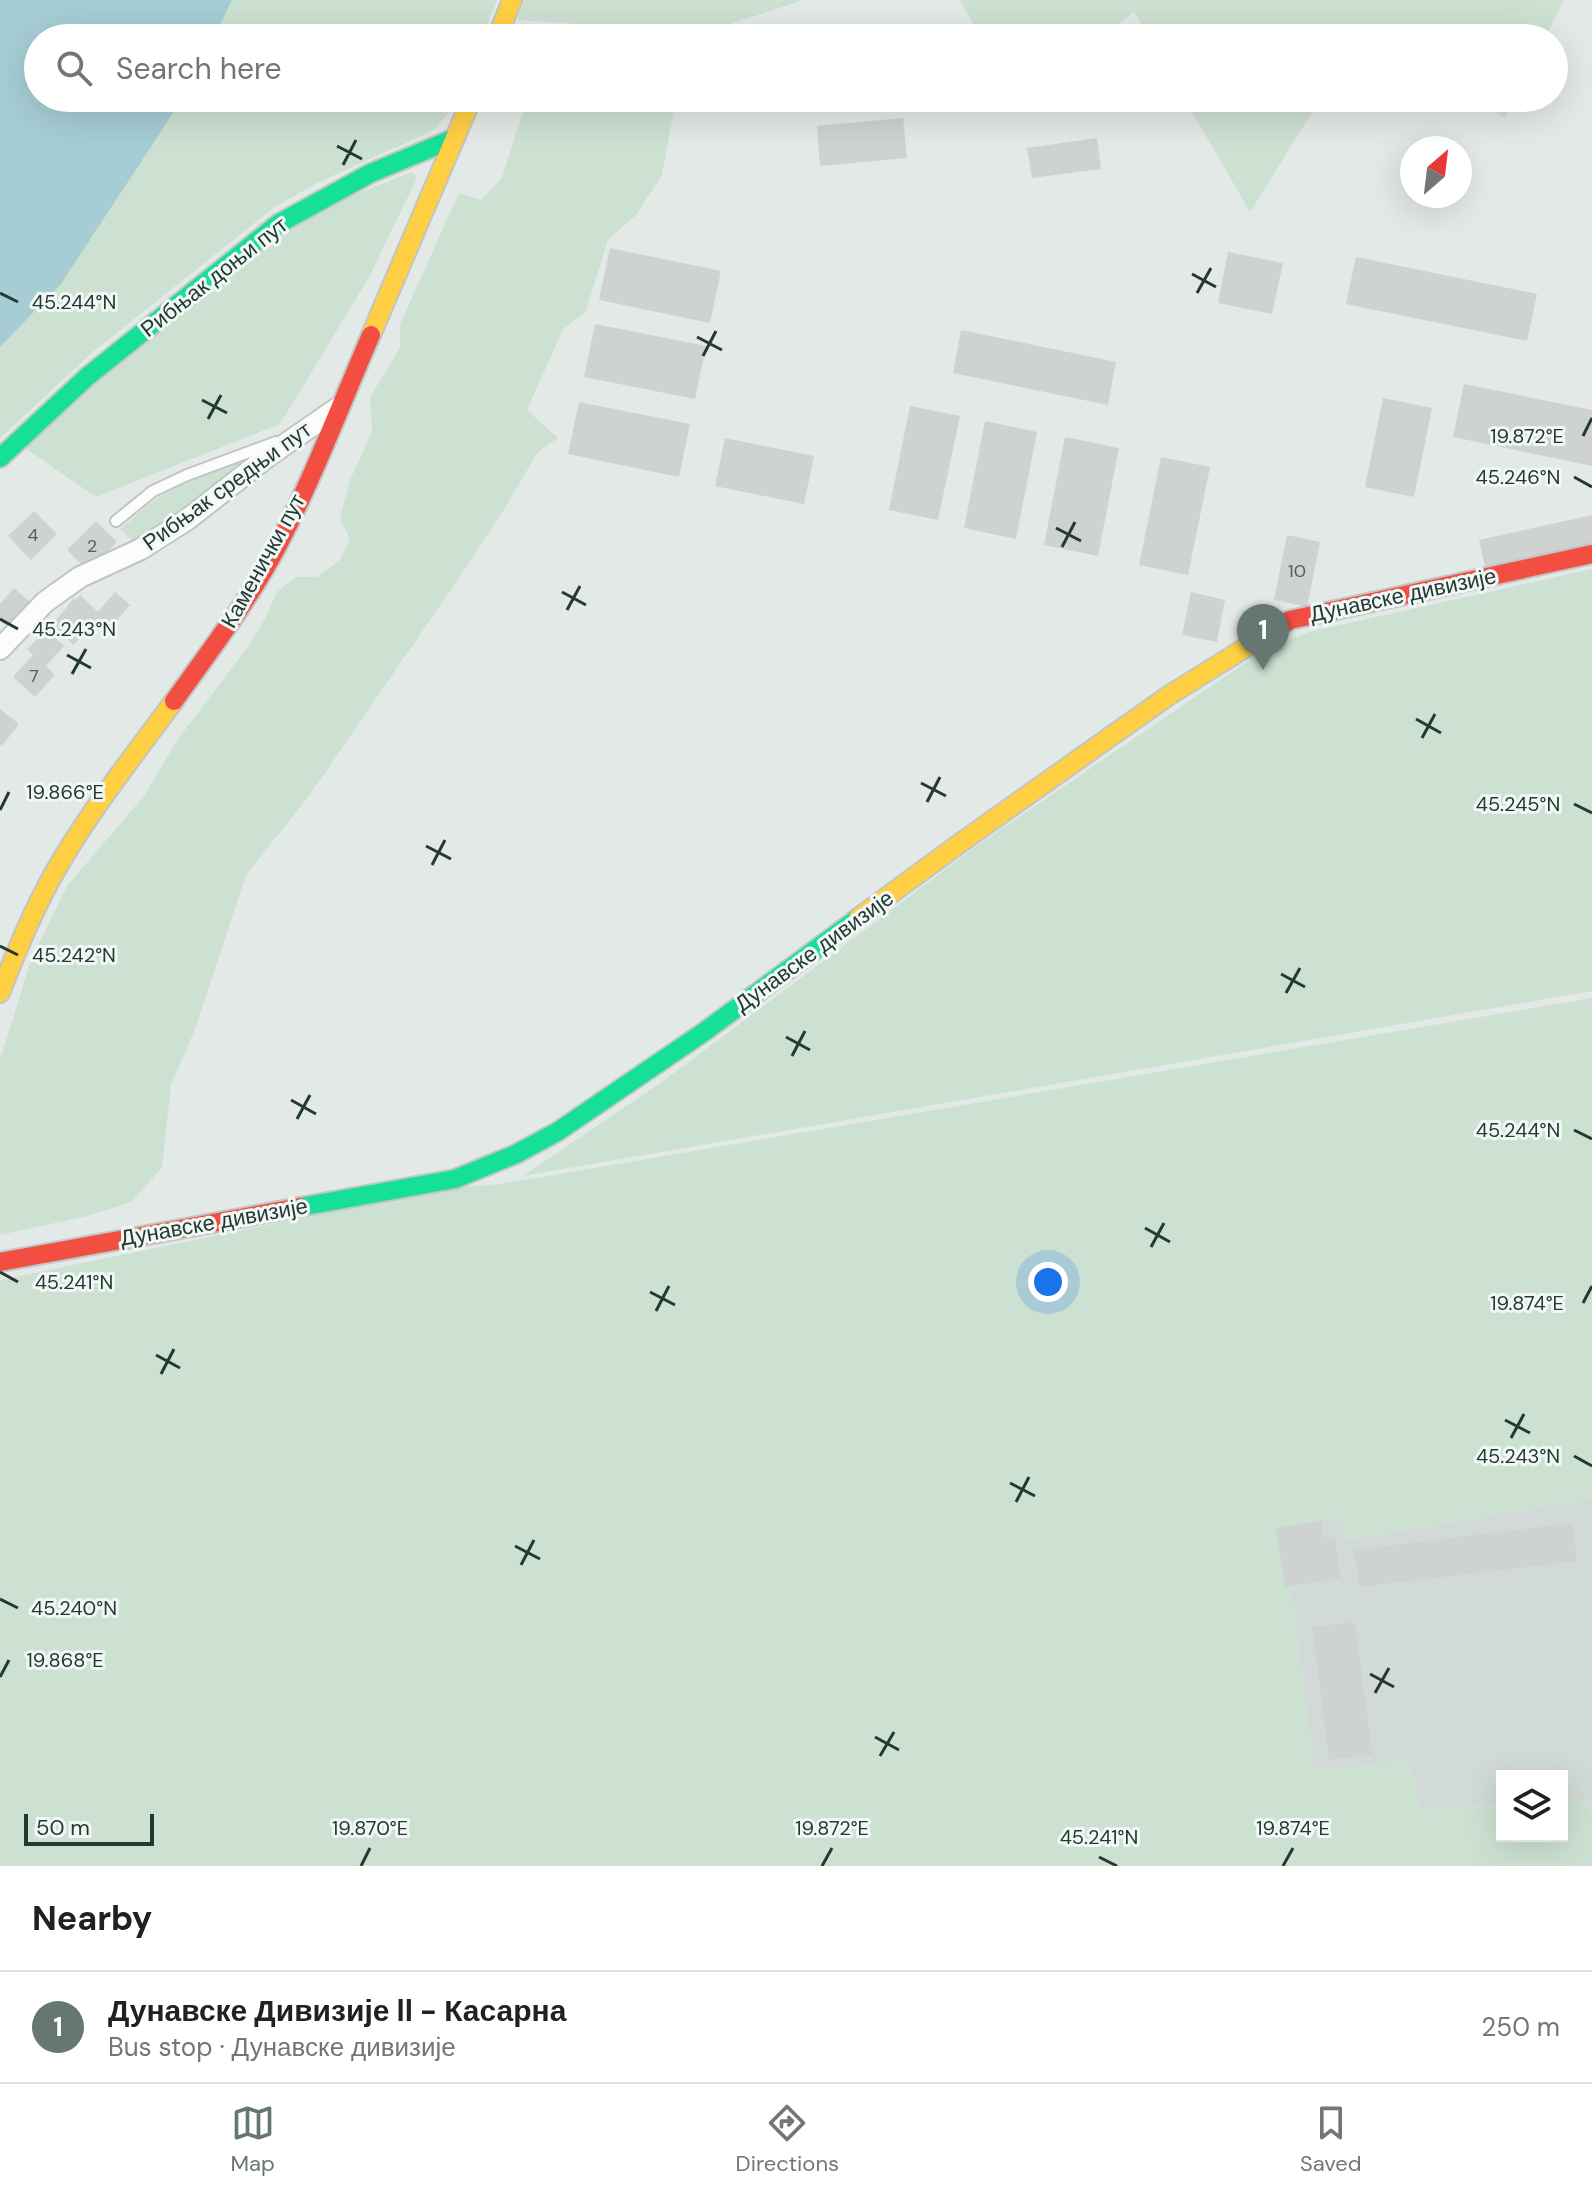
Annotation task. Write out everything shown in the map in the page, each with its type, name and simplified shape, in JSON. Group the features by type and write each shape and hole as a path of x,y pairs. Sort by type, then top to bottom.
{"street":[{"path":"503,24 512,0"},
{"name":"Каменички пут","path":"0,993 28,922 60,863 205,659 279,543 466,112"},
{"name":"Рибњак доњи пут","path":"0,458 88,376 278,224 371,173 455,138"},
{"name":"Рибњак средњи пут","path":"0,649 45,602 80,577 141,549 188,519 339,407"},
{"name":"Дунавске дивизије","path":"0,1262 455,1179 516,1154 557,1132 655,1067 963,841 1168,696 1290,620 1592,554"}],"lane":[{"path":"116,521 153,491 187,475 301,433"}],"shaded area":[{"path":"1592,1498 1592,1800 1568,1801 1568,1770 1496,1770 1496,1805 1420,1809 1409,1761 1314,1770 1282,1526 1342,1517 1346,1540"}],"green space":[{"path":"232,0 497,0 487,24 221,24"},
{"path":"519,0 804,0 730,24 580,24 518,20"},
{"path":"960,0 1564,0 1552,24 1141,24 1134,12 1119,24 973,24"},
{"path":"174,112 449,112 434,130 315,184 272,209 94,351 0,438 0,347 61,284"},
{"path":"523,112 673,112 662,175 635,216 608,240 585,313 563,329 527,410 558,438 538,452 454,585 309,796 246,875 196,1027 171,1085 162,1168 131,1202 87,1216 0,1235 0,1060 31,960 67,886 144,796 178,739 249,645 277,592 296,577 317,577 339,561 350,539 340,518 350,480 372,432 370,397 400,348 400,324 459,193 481,200 502,178"},
{"path":"1192,112 1312,112 1250,212"},
{"path":"412,172 417,178 368,279 280,424 96,497 18,443 291,228 338,201"},
{"path":"262,455 136,544 120,529 151,503 180,485"},
{"path":"1592,569 1592,991 523,1176 666,1079 975,847 1255,656 1309,632"},
{"path":"1592,998 1592,1498 1346,1540 1342,1517 1282,1527 1314,1770 1409,1761 1420,1809 1496,1805 1496,1842 1568,1842 1568,1801 1592,1800 1592,1866 0,1866 0,1280 447,1188 500,1184"}],"water":[{"path":"0,0 232,0 221,24 24,24 24,112 174,112 61,284 0,347"}],"building":[{"path":"903,118 907,158 820,166 817,126"},
{"path":"1097,138 1101,169 1032,178 1027,148"},
{"path":"610,248 721,271 710,323 599,300"},
{"path":"1228,252 1283,263 1272,314 1218,303"},
{"path":"1356,257 1537,294 1527,341 1346,304"},
{"path":"595,324 706,346 695,399 584,377"},
{"path":"961,330 1116,362 1108,405 953,373"},
{"path":"1464,384 1592,410 1592,466 1453,437"},
{"path":"1383,398 1432,408 1414,497 1365,487"},
{"path":"579,402 690,424 679,477 568,454"},
{"path":"910,406 960,416 938,520 889,510"},
{"path":"985,421 1037,432 1016,539 964,528"},
{"path":"1065,437 1119,448 1098,556 1044,545"},
{"path":"725,438 814,456 804,504 715,486"},
{"path":"1161,457 1210,467 1188,575 1139,565"},
{"path":"34,511 57,534 31,560 8,536"},
{"path":"1592,515 1592,548 1486,572 1479,540"},
{"path":"96,521 117,542 88,571 67,550"},
{"path":"1287,535 1320,542 1307,607 1274,600"},
{"path":"14,588 32,604 10,629 0,620 0,604"},
{"path":"115,592 130,605 112,625 109,623 102,630 99,627 94,633 88,628 74,645 52,625 74,598 76,600 80,595 98,612"},
{"path":"1191,592 1225,600 1217,642 1182,635"},
{"path":"46,629 64,646 46,666 55,675 35,697 13,677 33,655 27,650"},
{"path":"0,709 19,724 2,746 0,744"},
{"path":"1321,1521 1324,1538 1335,1537 1341,1578 1285,1587 1276,1528"},
{"path":"1572,1523 1577,1561 1359,1587 1354,1550"},
{"path":"1355,1622 1372,1754 1329,1760 1312,1627"}],"traffic: fast":[{"path":"0,458 88,376 278,224 371,173 455,138"},
{"path":"300,1207 455,1179 516,1154 557,1132 704,1032 858,918"}],"traffic: slow":[{"path":"503,24 512,0"},
{"path":"371,335 466,112"},
{"path":"858,918 1168,696 1269,633"},
{"path":"0,993 20,943 60,863 100,801 174,701"}],"traffic: jam":[{"path":"174,701 268,564 316,466 371,335"},
{"path":"1269,633 1290,620 1592,554"},
{"path":"0,1262 300,1207"}],"place":[{"name":"Дунавске Дивизије II - Касарна","path":"1263,670"}]}
